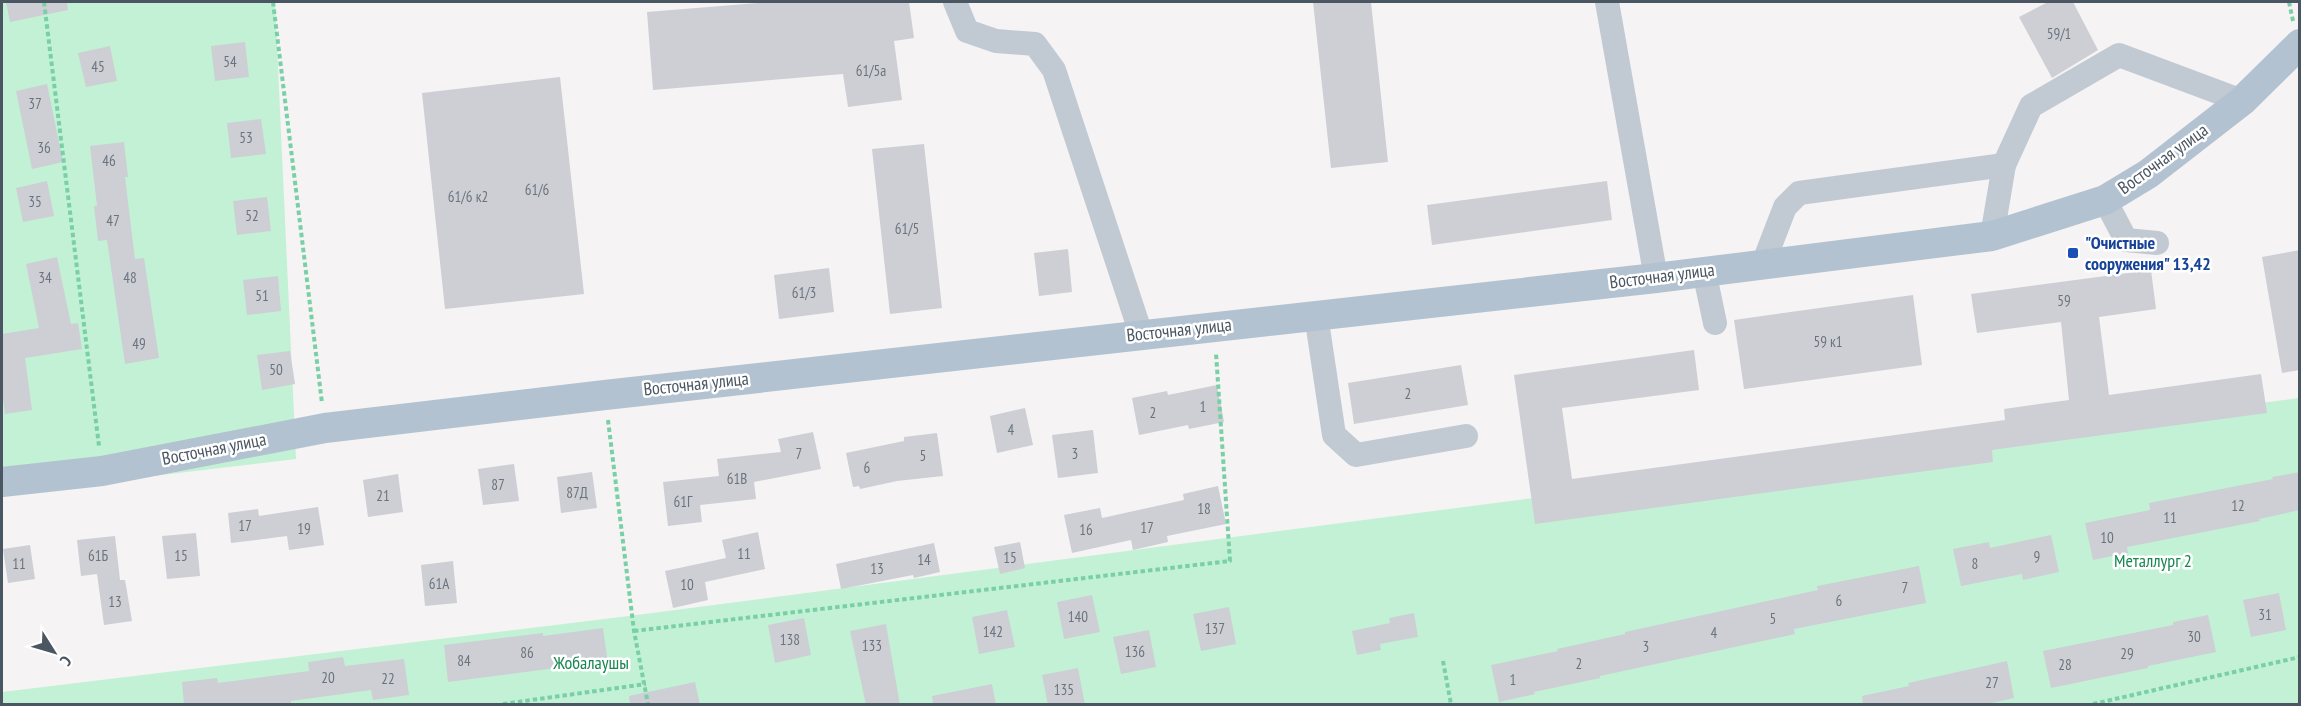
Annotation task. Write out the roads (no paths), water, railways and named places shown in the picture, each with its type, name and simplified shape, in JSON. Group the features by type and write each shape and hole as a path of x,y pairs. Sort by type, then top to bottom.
{"main road":[{"name":"Восточная улица","path":"2,482 102,471 325,428 1141,334 1656,278 1992,236 2105,200 2148,174 2242,101 2300,44"}],"lane":[{"path":"956,2 967,31 996,41 1035,44 1054,70 1141,334"},
{"path":"1607,2 1656,278"},
{"path":"1992,236 2004,165 2031,106 2119,55 2242,101"},
{"path":"1763,264 1785,207 1799,193 2004,165"},
{"path":"2105,200 2126,240 2157,243"},
{"path":"1704,271 1715,323"},
{"path":"1316,315 1334,435 1356,455 1466,436"}],"place":[{"name":"\"Очистные сооружения\" 13,42","path":"2073,253"}],"park label":[{"name":"Металлург 2","path":"2153,561"},
{"name":"Жобалаушы","path":"591,663"}]}
